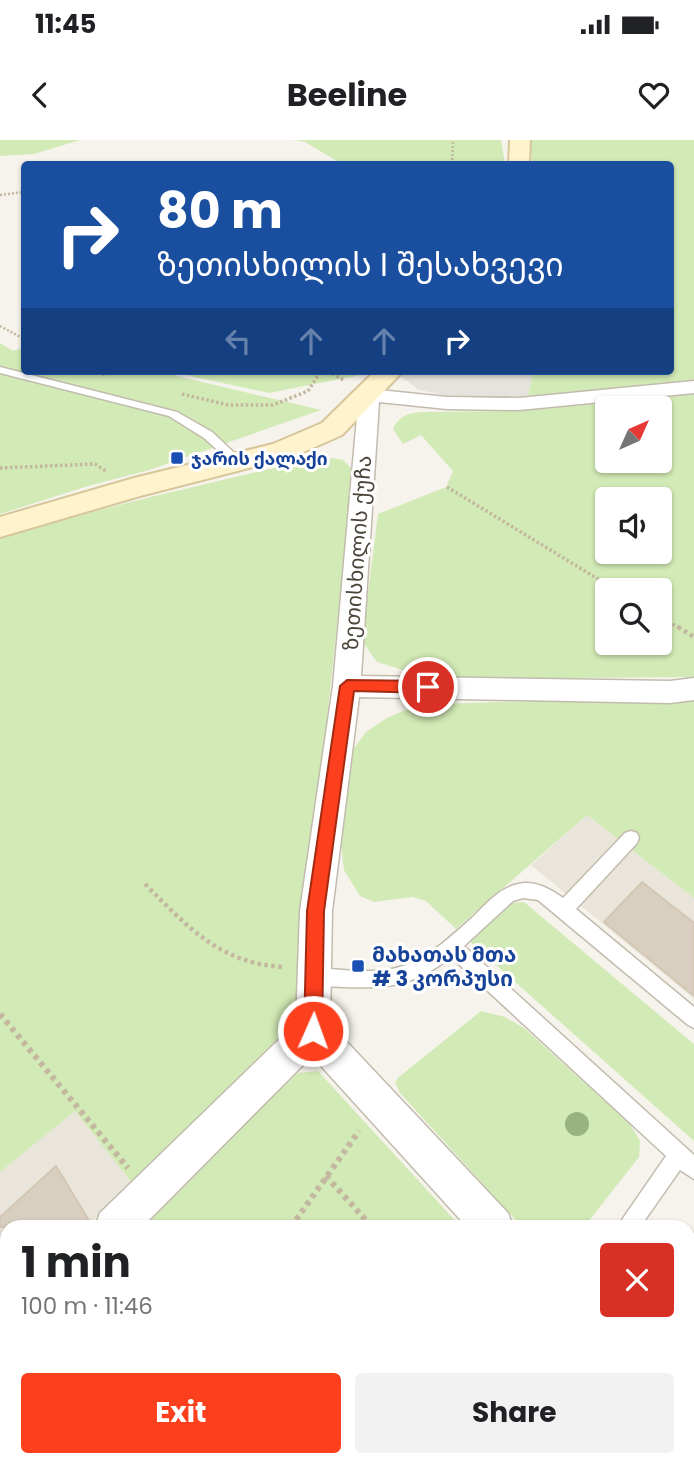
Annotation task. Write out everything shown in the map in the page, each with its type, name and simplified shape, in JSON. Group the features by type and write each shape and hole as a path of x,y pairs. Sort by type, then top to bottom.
{"main road":[{"path":"519,161 520,140"},
{"path":"0,527 134,488 282,451 332,429 386,375"}],"street":[{"path":"369,395 447,403 519,404 694,387"},
{"name":"ზეთისხილის ქუჩა","path":"313,1031 316,911 347,686 369,395"},
{"path":"347,686 670,692 694,689"},
{"path":"121,1220 313,1031 487,1220"}],"lane":[{"path":"0,370 173,414 208,435 238,463"},
{"path":"564,909 631,838"},
{"path":"315,970 391,978 412,972 438,956 507,896 519,890 532,890 549,897 694,1019"},
{"path":"450,945 687,1162 633,1220"}],"path":[{"path":"452,161 453,142"},
{"path":"0,195 21,192"},
{"path":"0,326 21,337"},
{"path":"106,375 116,378"},
{"path":"177,393 228,405 273,405 308,391 318,375"},
{"path":"0,468 21,465 95,464 134,488"},
{"path":"447,487 596,578"},
{"path":"672,623 694,637"},
{"path":"145,884 207,945 245,963 315,970"},
{"path":"0,1014 148,1193"},
{"path":"296,1220 365,1122 376,1100"},
{"path":"327,1176 366,1220"}],"shaded area":[{"path":"532,375 528,396 459,398 419,390 400,376"},
{"path":"587,815 694,898 694,999 531,865"},
{"path":"75,1110 132,1183 93,1220 0,1220 0,1172"}],"green space":[{"path":"0,140 80,140 34,154 0,156"},
{"path":"294,140 501,140 504,161 337,161 305,142"},
{"path":"530,140 694,140 694,380 528,396 532,375 674,375 674,161 532,161"},
{"path":"0,343 13,351 21,348 21,375 175,375 321,410 149,470 0,514"},
{"path":"190,375 360,375 269,393"},
{"path":"694,394 694,677 432,679 377,662 362,641 378,514 446,487 453,471 421,435 403,444 393,429 404,416 417,412 522,411 595,404 595,473 672,473 672,396"},
{"path":"332,458 343,460 351,468 350,500 296,1016 287,1035 132,1183 75,1111 0,1172 0,539 154,496 269,469"},
{"path":"694,696 694,898 587,815 456,929 426,901 412,897 374,902 360,896 344,870 341,844 350,754 366,732 387,718 403,711 439,704"},
{"path":"524,902 694,1044 694,1141 469,941 506,907 512,903"},
{"path":"481,1011 505,1017 524,1028 630,1124 640,1141 639,1157 590,1220 516,1220 400,1093 395,1082"},
{"path":"318,1071 455,1220 142,1220 298,1073"}],"building":[{"path":"642,882 694,923 694,996 604,922"},
{"path":"56,1166 89,1220 0,1220 0,1217"}],"place":[{"name":"ჯარის ქალაქი","path":"177,458"},
{"name":"მახათას მთა # 3 კორპუსი","path":"358,966"}],"route":[{"path":"313,1031 316,911 347,686 428,687"}]}
